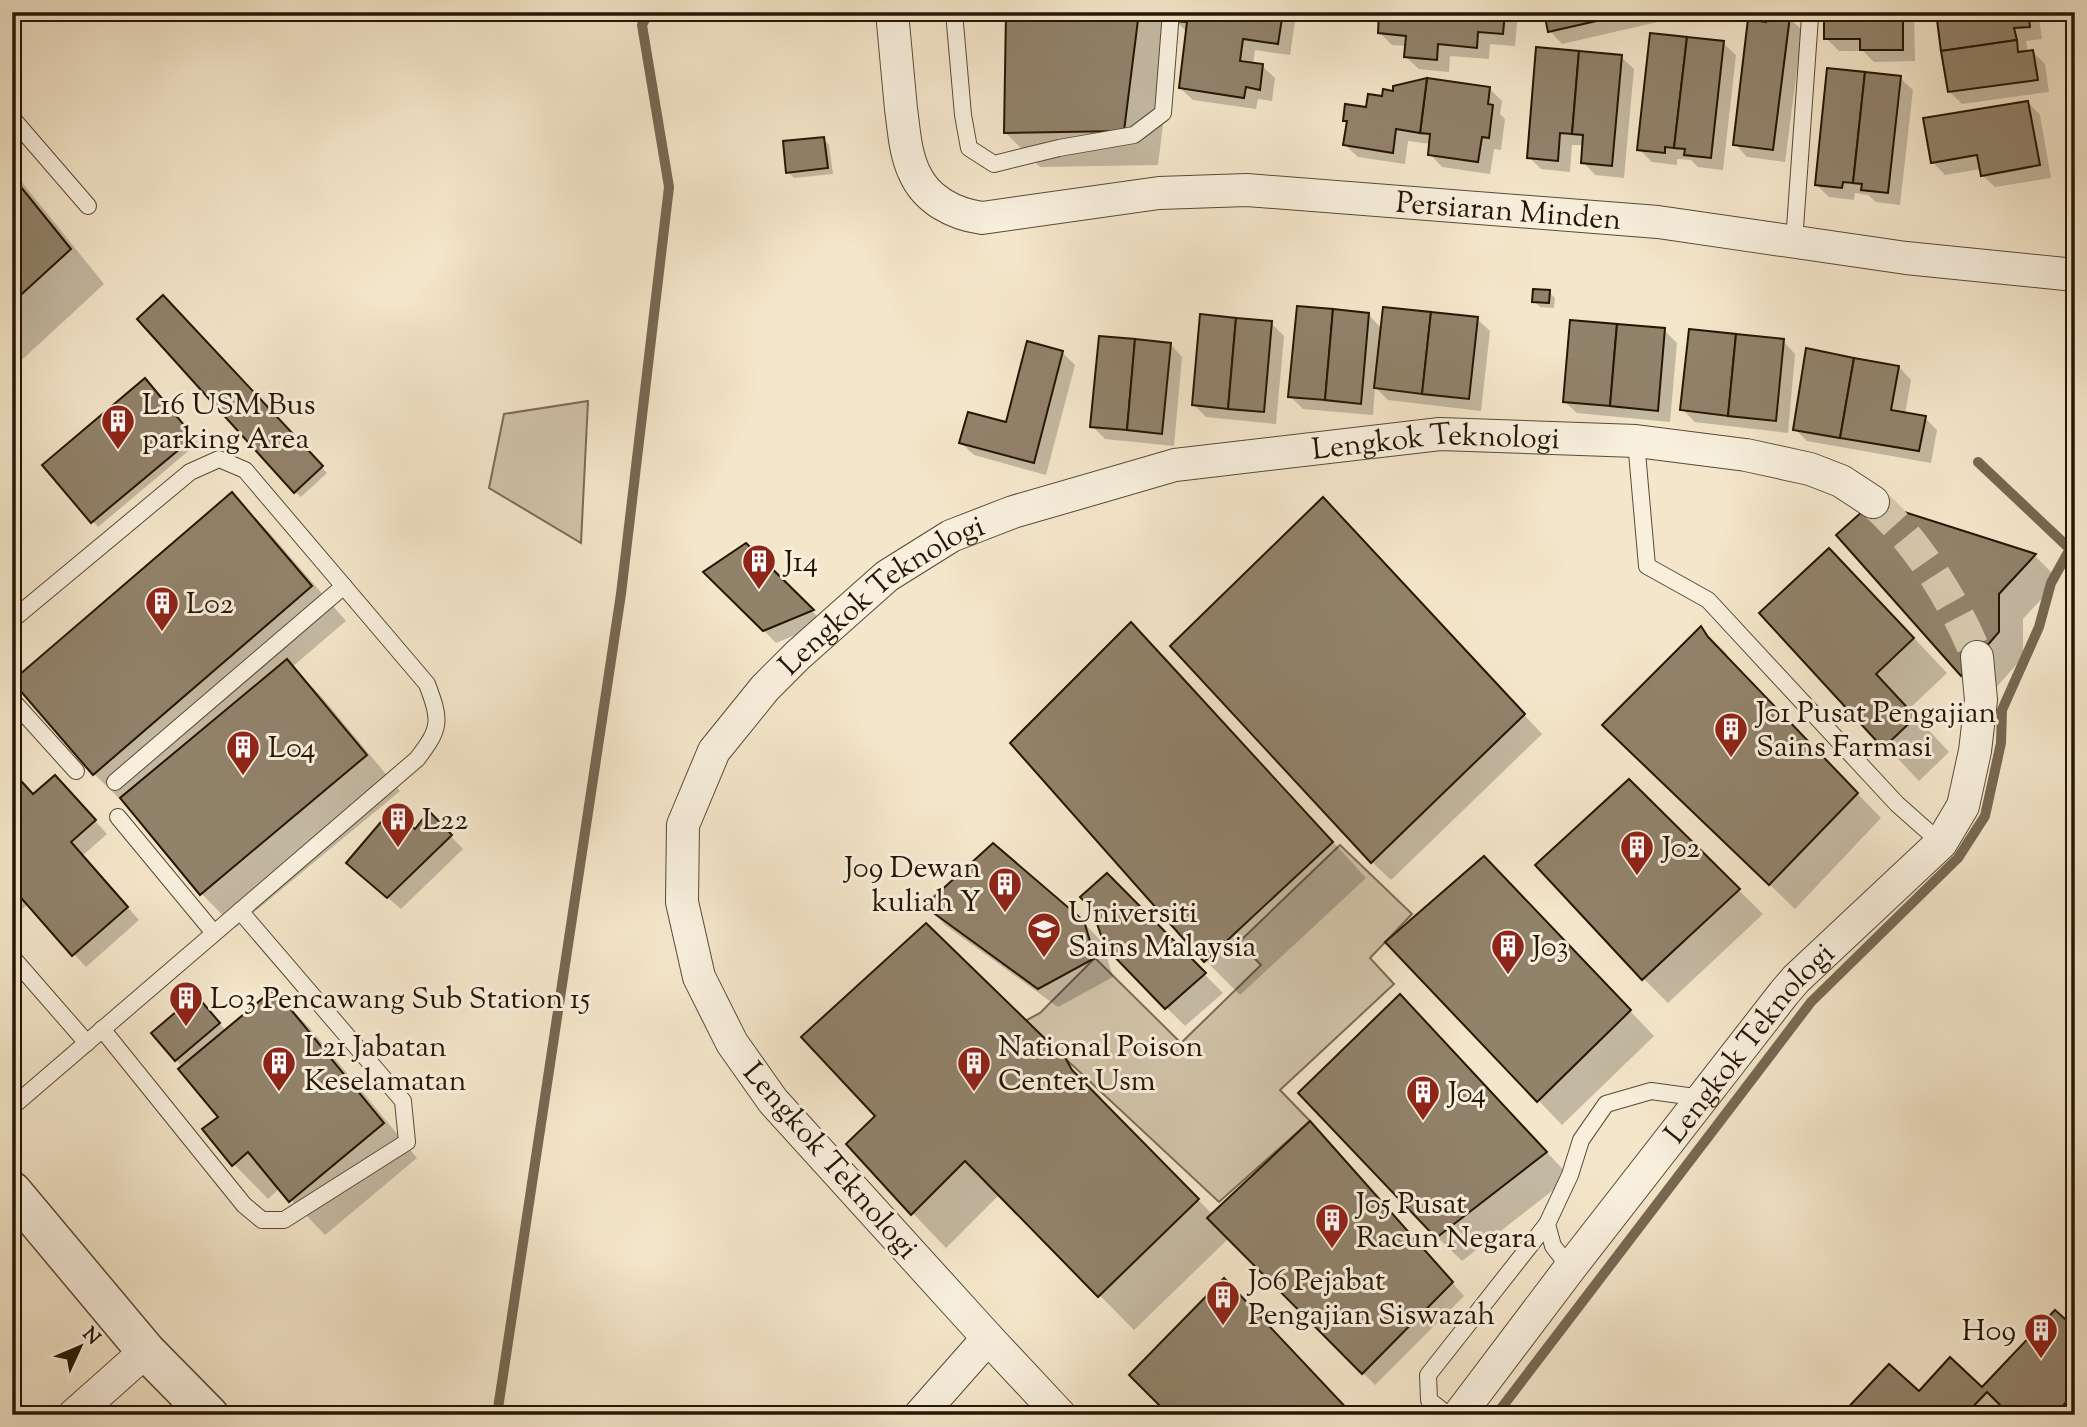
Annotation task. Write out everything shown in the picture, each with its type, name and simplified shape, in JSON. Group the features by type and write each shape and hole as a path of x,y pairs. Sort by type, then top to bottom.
{"street":[{"name":"Persiaran Minden","path":"892,12 902,115 914,173 927,191 944,206 964,215 982,218 1159,192 1247,190 1658,222 1906,258 2075,275"},
{"name":"Lengkok Teknologi","path":"1060,1415 773,1101 732,1043 699,977 682,902 683,825 714,751 765,688 887,576 951,536 1013,512 1175,465 1440,434 1636,441 1746,455 1810,469 1841,481 1873,502"},
{"name":"Lengkok Teknologi","path":"1459,1415 1796,979 1941,843 1963,806 1975,751 1981,700 1977,657"},
{"path":"12,1191 146,1351 209,1415"},
{"path":"920,1415 988,1339"},
{"path":"74,1415 146,1351"}],"lane":[{"path":"954,12 963,115 969,148 995,164 1059,148 1134,135 1163,113 1171,12"},
{"path":"1794,242 1811,17"},
{"path":"12,118 88,206"},
{"path":"1636,441 1647,566 1709,600 1897,804 1941,843"},
{"path":"12,620 190,472 219,458 245,470 428,684 438,711 433,737 416,759 12,1107"},
{"path":"115,782 344,586"},
{"path":"12,700 76,771"},
{"path":"118,817 214,933"},
{"path":"102,1029 244,1205 262,1220 284,1220 407,1142 403,1101 240,911"},
{"path":"12,957 87,1043"},
{"path":"1448,1415 1429,1400 1428,1375 1548,1224 1570,1175 1581,1140 1606,1104 1651,1091 1702,1098"},
{"path":"1548,1224 1553,1246 1570,1268"}],"shaded area":[{"path":"588,401 581,543 489,488 504,414"},
{"path":"1340,845 1412,914 1370,958 1394,984 1280,1090 1310,1121 1219,1202 1025,1021 1040,1013 1095,958 1181,1043 1261,965 1239,942"}],"building":[{"path":"1006,12 1139,12 1124,131 1004,133"},
{"path":"1174,12 1283,12 1278,44 1243,39 1240,61 1263,64 1260,90 1246,87 1244,98 1179,88 1187,22 1173,21"},
{"path":"1379,12 1505,12 1503,34 1478,32 1477,48 1438,44 1437,60 1404,57 1406,36 1378,33"},
{"path":"1544,12 1636,12 1548,32"},
{"path":"1824,12 1903,12 1903,50 1860,50 1860,39 1824,39"},
{"path":"1936,12 2028,12 2030,27 2014,28 2017,40 1941,51"},
{"path":"1767,13 1790,16 1773,150 1733,145 1748,19 1766,22"},
{"path":"1650,33 1687,37 1674,148 1665,147 1665,153 1637,150"},
{"path":"1687,37 1724,41 1711,158 1684,155 1685,149 1674,148"},
{"path":"2017,40 2018,52 2033,50 2038,80 1948,92 1941,51"},
{"path":"1536,47 1579,51 1572,134 1560,133 1558,161 1527,158"},
{"path":"1579,51 1622,55 1612,166 1581,163 1583,135 1572,134"},
{"path":"1827,68 1865,72 1853,183 1843,182 1842,188 1815,185"},
{"path":"1865,72 1901,76 1888,193 1861,190 1862,184 1853,183"},
{"path":"1427,78 1490,87 1488,104 1493,105 1489,138 1482,137 1478,162 1428,155 1430,134 1420,133"},
{"path":"1427,78 1420,133 1396,129 1393,153 1343,145 1347,121 1343,121 1345,104 1366,107 1368,94 1382,96 1383,89 1393,91 1393,86"},
{"path":"2028,101 2040,165 1981,176 1977,155 1931,163 1923,118"},
{"path":"824,137 828,168 786,173 783,141"},
{"path":"12,176 71,249 12,303"},
{"path":"1533,289 1550,290 1549,303 1532,302"},
{"path":"163,295 323,466 294,493 137,319"},
{"path":"1297,306 1333,309 1325,400 1288,397"},
{"path":"1383,307 1431,312 1422,394 1374,388"},
{"path":"1333,309 1369,313 1361,404 1325,400"},
{"path":"1431,312 1478,317 1469,399 1422,394"},
{"path":"1200,314 1236,318 1228,409 1192,405"},
{"path":"1236,318 1272,321 1264,412 1228,409"},
{"path":"1570,320 1617,324 1610,406 1563,402"},
{"path":"1617,324 1665,328 1658,411 1610,406"},
{"path":"1689,329 1736,334 1728,416 1680,410"},
{"path":"1736,334 1784,339 1776,421 1728,416"},
{"path":"1099,336 1135,339 1127,430 1090,427"},
{"path":"1135,339 1171,343 1162,434 1127,430"},
{"path":"1027,341 1063,351 1034,463 959,443 968,412 1006,422"},
{"path":"1806,348 1854,358 1840,438 1793,430"},
{"path":"1854,358 1899,366 1891,410 1926,416 1919,451 1840,438"},
{"name":"L16 USM Bus parking Area","path":"145,378 194,437 91,523 42,465"},
{"name":"L02","path":"232,492 312,586 93,775 12,681"},
{"path":"1323,497 1525,714 1371,863 1170,646"},
{"path":"1873,502 2036,554 1999,594 1999,632 1961,676 1836,535"},
{"name":"J14","path":"746,543 814,610 763,631 703,572"},
{"path":"1829,548 1914,638 1876,674 1916,717 1883,748 1759,613"},
{"path":"1131,622 1333,842 1204,962 1010,743"},
{"name":"J01 Pusat Pengajian Sains Farmasi","path":"1701,626 1708,637 1858,793 1769,885 1602,725"},
{"name":"L04","path":"287,659 367,755 200,895 120,798"},
{"path":"12,771 33,794 55,775 96,820 71,842 128,907 72,956 16,892 12,895"},
{"name":"J02","path":"1629,779 1740,889 1642,980 1535,865"},
{"name":"L22","path":"392,809 415,829 429,811 452,835 387,898 346,863"},
{"name":"J09 Dewan kuliah Y","path":"993,843 1084,921 1095,958 1038,989 924,906"},
{"name":"J03","path":"1484,856 1631,1010 1537,1102 1385,942"},
{"path":"1107,873 1206,973 1165,1009 1105,947 1092,909 1080,897"},
{"name":"National Poison Center Usm","path":"926,923 1066,1059 1072,1070 1199,1199 1098,1297 965,1161 911,1215 846,1144 875,1116 801,1037"},
{"name":"L21 Jabatan Keselamatan","path":"274,989 384,1123 289,1202 248,1152 232,1166 202,1129 218,1117 178,1069"},
{"name":"J04","path":"1400,994 1547,1152 1436,1238 1298,1093"},
{"name":"L03 Pencawang Sub Station 15","path":"196,995 220,1023 175,1061 151,1033"},
{"name":"J05 Pusat Racun Negara","path":"1310,1121 1453,1282 1362,1374 1207,1218"},
{"name":"J06 Pejabat Pengajian Siswazah","path":"1224,1278 1353,1415 1169,1415 1129,1375"},
{"name":"H09","path":"2055,1310 2075,1328 2075,1393 2054,1415 1992,1415 2001,1406 1987,1392 1965,1415 1841,1415 1889,1364 1919,1391 1950,1357 1982,1387"}],"waterway":[{"path":"497,1415 621,594 669,187 642,25 649,12"},
{"path":"1496,1415 1811,1002 1958,858 1985,816 2001,743 2002,710 2039,627 2051,583 2070,549 1978,462"}],"tunnel":[{"path":"1873,502 1905,535 1933,574 1958,615 1977,657"}],"place":[{"name":"L16 USM Bus parking Area","path":"118,451"},
{"name":"J14","path":"759,591"},
{"name":"L02","path":"162,633"},
{"name":"J01 Pusat Pengajian Sains Farmasi","path":"1731,759"},
{"name":"L04","path":"243,777"},
{"name":"L22","path":"398,849"},
{"name":"J02","path":"1637,877"},
{"name":"J09 Dewan kuliah Y","path":"1005,914"},
{"name":"Universiti Sains Malaysia","path":"1044,959"},
{"name":"J03","path":"1508,976"},
{"name":"L03 Pencawang Sub Station 15","path":"186,1028"},
{"name":"L21 Jabatan Keselamatan","path":"279,1093"},
{"name":"National Poison Center Usm","path":"974,1093"},
{"name":"J04","path":"1423,1122"},
{"name":"J05 Pusat Racun Negara","path":"1332,1250"},
{"name":"J06 Pejabat Pengajian Siswazah","path":"1223,1327"},
{"name":"H09","path":"2041,1360"}]}
